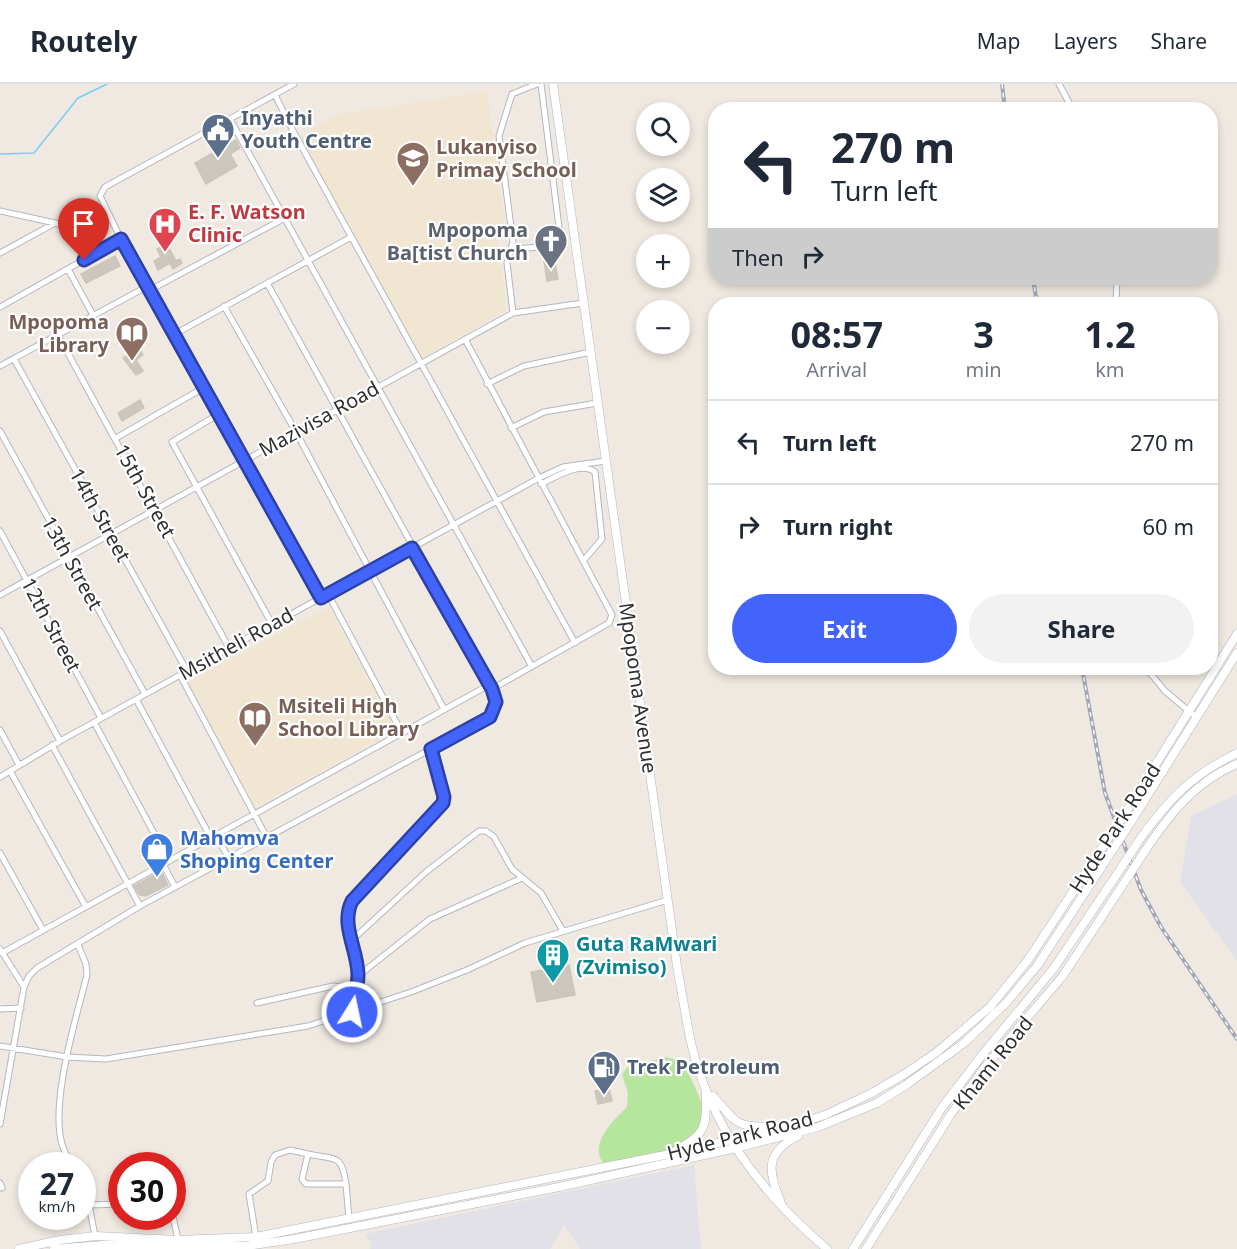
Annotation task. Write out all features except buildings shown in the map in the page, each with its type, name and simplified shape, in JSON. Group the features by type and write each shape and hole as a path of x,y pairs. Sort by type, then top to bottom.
{"street":[{"path":"294,84 101,190 101,200 321,598"},
{"path":"513,313 507,262 512,249 499,134 510,97 516,90 537,84"},
{"path":"512,249 555,246 561,243 541,84"},
{"name":"Mpopoma Avenue","path":"553,84 677,966 692,1047 706,1089 745,1164 798,1225 824,1247 832,1249"},
{"path":"1059,84 1069,102"},
{"path":"275,95 576,643"},
{"path":"230,119 531,665"},
{"path":"0,211 87,232 100,251"},
{"path":"0,366 93,315 285,219"},
{"path":"0,253 55,223"},
{"path":"175,334 351,237"},
{"path":"0,307 121,239"},
{"path":"68,269 93,315"},
{"path":"0,1124 24,987 29,976 37,968 140,906 490,717 496,702 490,687 412,548 338,408 267,283"},
{"name":"Mazivisa Road","path":"0,595 513,313 583,303"},
{"path":"224,306 296,432 444,709"},
{"name":"15th Street","path":"58,335 229,648"},
{"path":"24,987 1,951 86,907 444,709 576,643 609,623 612,615 465,339"},
{"path":"487,384 524,366 591,352"},
{"name":"14th Street","path":"14,359 187,671"},
{"path":"116,438 205,387"},
{"path":"511,428 543,412 597,403"},
{"path":"219,414 172,442 273,624"},
{"name":"13th Street","path":"0,431 145,694"},
{"name":"Msitheli Road","path":"0,777 101,718 563,467 605,461"},
{"path":"540,481 568,471 589,469 595,472 602,539 583,561"},
{"name":"12th Street","path":"0,531 101,718"},
{"path":"328,594 402,733"},
{"path":"0,632 60,741"},
{"name":"Hyde Park Road","path":"1218,665 1237,634"},
{"name":"Hyde Park Road","path":"54,1249 102,1245 247,1246 559,1186 734,1144 818,1127 877,1103 925,1073 964,1043 1006,1003 1037,966 1237,653"},
{"path":"180,675 267,838"},
{"path":"1152,675 1188,713 1197,718"},
{"name":"Hyde Park Road","path":"19,1249 60,1240 95,1236 178,1240 255,1237 349,1220 665,1155 734,1144 825,1115 870,1094 903,1075 970,1024 990,1006 1028,960 1126,812 1212,675"},
{"path":"136,699 229,859"},
{"path":"94,722 166,863 175,887"},
{"path":"0,730 19,765"},
{"path":"52,745 140,906"},
{"path":"352,1012 358,976 347,918 352,901 443,803 444,797 431,749"},
{"path":"851,1249 941,1109 1054,968 1140,839 1169,800 1184,786 1219,762 1237,753"},
{"name":"Khami Road","path":"866,1249 951,1114 985,1068 1062,977 1171,814 1190,794 1210,778 1237,764"},
{"path":"10,771 86,907"},
{"path":"351,941 426,872 479,831 486,831 494,837 512,869 530,882 548,903 562,931"},
{"path":"0,853 43,930"},
{"path":"358,976 430,919 522,878"},
{"path":"0,1046 67,1057 106,1059 308,1026 411,992 467,970 525,943 668,900"},
{"path":"65,1152 59,1123 67,1057 87,975 86,964 78,945"},
{"path":"257,1003 333,986 355,989"},
{"path":"0,1010 21,1008"},
{"path":"706,1089 735,1122 744,1126 785,1128"},
{"path":"665,1155 696,1139 703,1131 707,1120 706,1089"},
{"path":"782,1206 770,1174 770,1166 780,1147 818,1127"},
{"path":"255,1237 249,1194 268,1181 271,1162 275,1155 290,1150 342,1163 349,1220"},
{"path":"308,1154 302,1179 306,1184 346,1184"},
{"path":"94,1230 95,1236"},
{"path":"176,1230 178,1240"}],"shaded area":[{"name":"Lukanyiso Primay School","path":"487,91 506,237 498,239 506,310 421,359 298,138 336,115"},
{"path":"329,607 397,730 255,807 187,683"},
{"path":"1237,794 1237,961 1180,882 1191,816"},
{"path":"694,1165 701,1249 580,1249 564,1225 550,1249 370,1249 372,1245 365,1234"}],"green space":[{"path":"666,1057 683,1062 696,1090 704,1114 699,1131 689,1140 661,1152 603,1163 599,1155 601,1139 610,1125 627,1107 628,1093 622,1074 628,1067"}],"waterway":[{"path":"0,154 34,153 78,98 107,84"}],"railway":[{"path":"1002,84 1004,102"},
{"path":"1034,285 1036,297"},
{"path":"1083,675 1105,793 1141,890 1161,927 1237,1039"}],"place":[{"name":"Inyathi Youth Centre","path":"218,159"},
{"name":"Lukanyiso Primay School","path":"413,187"},
{"name":"E. F. Watson Clinic","path":"165,253"},
{"name":"Mpopoma Ba[tist Church","path":"551,270"},
{"name":"Mpopoma Library","path":"132,362"},
{"name":"Msiteli High School Library","path":"255,747"},
{"name":"Mahomva Shoping Center","path":"157,878"},
{"name":"Guta RaMwari (Zvimiso)","path":"553,984"},
{"name":"Trek Petroleum","path":"604,1096"}],"route":[{"path":"84,260 121,239 321,598 412,548 492,689 496,708 490,717 431,749 444,797 443,803 348,908 347,918 358,976 352,1012"}]}
